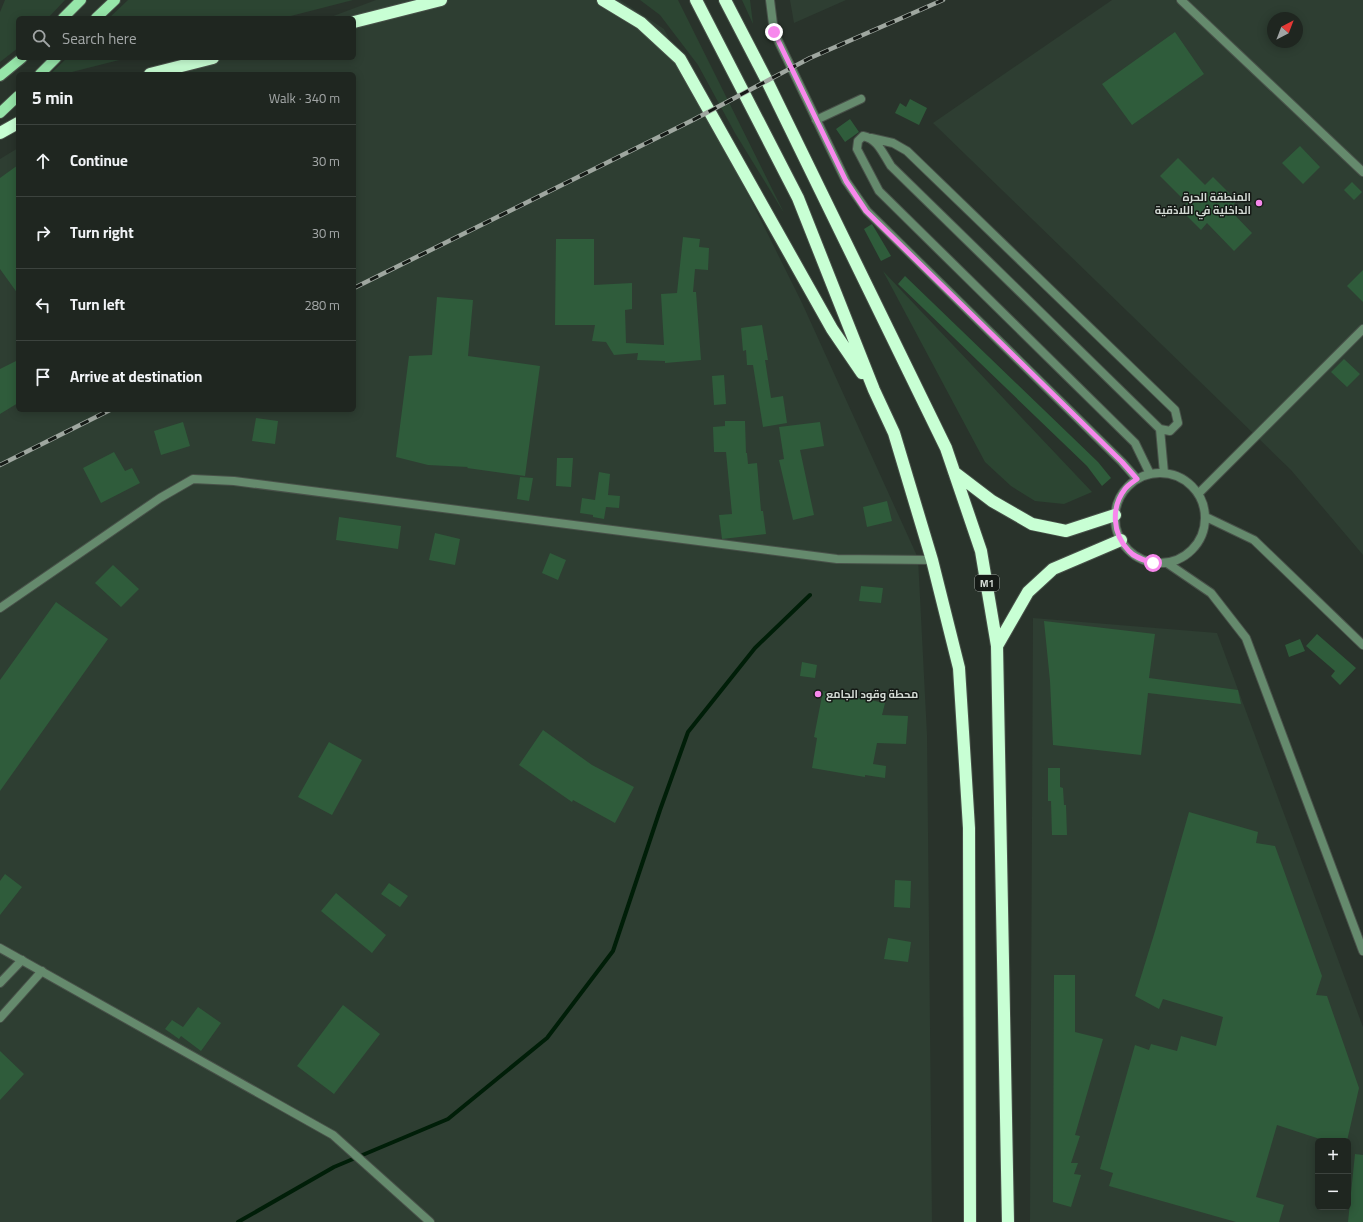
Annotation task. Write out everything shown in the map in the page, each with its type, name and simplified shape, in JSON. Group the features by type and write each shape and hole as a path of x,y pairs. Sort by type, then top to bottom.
{"highway":[{"path":"356,21 441,0"},
{"path":"603,0 641,23 680,59 832,329 874,390"},
{"path":"696,0 798,198 874,390 894,434 932,560 959,668 969,828 970,1222"},
{"name":"M1","path":"726,0 946,448 981,551 997,646 1008,1222"},
{"path":"158,72 205,60"},
{"path":"0,133 16,124"},
{"path":"954,472 992,501 1032,524 1066,531 1115,515"},
{"path":"997,646 1028,592 1053,569 1121,540"}],"main road":[{"path":"65,16 81,0"},
{"path":"98,16 115,0"},
{"path":"0,76 20,60"},
{"path":"42,72 54,60"},
{"path":"0,113 16,98"}],"street":[{"path":"770,0 774,32 846,181 866,211 1122,462 1137,479"},
{"path":"1181,0 1363,172"},
{"path":"816,120 861,99"},
{"path":"871,138 877,143 891,166 1160,429 1170,431 1178,423 1175,410 907,151 893,143 863,136 858,141 857,149 879,191 1135,443 1150,474"},
{"path":"1199,493 1363,329"},
{"path":"1160,429 1164,473"},
{"path":"1164,473 1177,476 1189,483 1199,493 1204,505 1206,517 1205,530 1199,542 1191,553 1180,560 1167,564 1153,563 1140,559 1129,551 1121,540 1116,528 1115,515 1118,501 1126,488 1137,479 1150,474 1164,473"},
{"path":"0,608 160,498 193,479 234,481 836,559 932,560"},
{"path":"1206,517 1254,540 1363,644"},
{"path":"1167,564 1211,593 1246,638 1363,951"},
{"path":"0,948 333,1135 430,1222"},
{"path":"0,983 22,960"},
{"path":"0,1018 42,971"}],"shaded area":[{"path":"5,0 65,0 50,16 16,16 16,50 0,62 0,12"},
{"path":"128,0 353,0 291,16 111,16"},
{"path":"376,0 620,0 664,29 802,303 918,558 927,735 932,1222 0,1222 0,159 16,149 16,412 356,412 356,72 185,72 218,60 356,60 356,16 333,16"},
{"path":"640,0 678,0 784,213 735,133 698,65 660,15"},
{"path":"742,0 750,0 753,24"},
{"path":"790,0 846,0 794,23"},
{"path":"1112,0 1363,0 1363,555 1291,470 933,123"},
{"path":"65,60 119,60 72,72 52,72"},
{"path":"883,271 1092,492 1064,504 1035,501 1011,486 985,462"},
{"path":"1033,618 1217,633 1363,1027 1363,1222 1030,1222"}],"building":[{"path":"1175,32 1204,74 1132,125 1102,84"},
{"path":"910,99 927,108 919,125 895,113 900,103 906,107"},
{"path":"850,119 859,132 845,142 836,129"},
{"path":"1300,146 1320,167 1303,184 1282,163"},
{"path":"1178,158 1205,185 1213,177 1237,201 1229,209 1252,233 1234,251 1207,223 1201,230 1180,209 1187,203 1160,176"},
{"path":"16,166 16,291 0,269 0,178"},
{"path":"1352,182 1362,192 1354,200 1344,190"},
{"path":"872,224 891,256 881,261 864,229"},
{"path":"683,237 700,239 699,247 709,248 708,270 695,269 693,292 696,292 701,360 665,363 665,361 637,360 638,353 614,355 606,342 592,341 595,325 555,325 556,239 594,239 594,285 632,283 632,309 625,310 626,343 664,345 661,294 677,293"},
{"path":"1363,270 1363,302 1347,286"},
{"path":"905,276 1098,462 1111,478 1102,486 1087,466 898,284"},
{"path":"437,297 473,300 468,356 540,366 525,476 467,468 468,467 428,465 396,457 409,356 432,355"},
{"path":"762,325 768,360 765,360 771,398 783,396 787,423 763,427 753,365 747,365 746,350 743,351 741,328"},
{"path":"1344,359 1360,374 1347,387 1331,372"},
{"path":"16,361 16,404 0,414 0,369"},
{"path":"724,375 726,404 714,405 712,376"},
{"path":"256,418 278,421 275,444 252,441"},
{"path":"725,421 745,421 746,453 748,464 757,463 761,511 763,511 766,534 722,539 719,515 732,514 726,452 714,452 713,427 725,426"},
{"path":"183,422 190,446 161,455 154,431"},
{"path":"820,422 824,446 800,450 814,515 793,520 779,460 784,459 779,427"},
{"path":"114,452 125,471 132,468 140,483 101,503 83,468"},
{"path":"557,458 573,458 571,487 556,486"},
{"path":"599,472 610,474 608,495 620,496 619,508 606,507 604,519 593,517 593,515 580,513 582,498 595,500"},
{"path":"520,477 533,478 529,501 517,499"},
{"path":"887,501 892,521 867,527 863,507"},
{"path":"339,517 401,526 398,549 336,540"},
{"path":"435,533 460,539 455,565 429,560"},
{"path":"550,553 566,560 558,580 542,573"},
{"path":"113,565 139,589 121,607 95,583"},
{"path":"861,586 883,588 881,603 859,601"},
{"path":"56,602 108,639 0,791 0,680"},
{"path":"1044,621 1155,634 1149,678 1238,690 1241,704 1148,693 1141,755 1053,745 1050,681"},
{"path":"1317,634 1356,668 1340,685 1331,676 1335,671 1306,646"},
{"path":"1300,639 1305,651 1289,657 1285,645"},
{"path":"802,662 817,665 815,678 800,676"},
{"path":"823,691 885,703 882,715 908,716 906,744 877,743 873,764 886,766 885,778 865,775 865,777 812,768 817,738 814,737"},
{"path":"543,730 592,765 634,787 615,823 573,800 572,802 519,765"},
{"path":"329,742 362,760 332,815 298,797"},
{"path":"1048,768 1060,768 1060,787 1063,788 1064,805 1066,805 1067,835 1052,835 1051,801 1048,801"},
{"path":"1189,812 1258,832 1256,843 1275,846 1322,976 1316,995 1327,996 1359,1088 1348,1138 1317,1138 1277,1125 1256,1197 1284,1205 1279,1222 1236,1222 1109,1186 1113,1173 1100,1169 1135,1045 1149,1050 1151,1044 1177,1051 1181,1036 1216,1046 1223,1017 1163,999 1159,1009 1135,996"},
{"path":"5,874 22,887 0,915 0,881"},
{"path":"895,880 911,881 910,908 894,907"},
{"path":"389,883 408,896 400,907 381,894"},
{"path":"336,893 386,935 372,953 321,911"},
{"path":"888,938 911,942 908,962 884,959"},
{"path":"1054,975 1075,975 1075,1032 1103,1039 1075,1135 1080,1136 1071,1163 1078,1163 1074,1174 1081,1175 1071,1207 1053,1202"},
{"path":"343,1005 380,1034 334,1094 297,1066"},
{"path":"198,1007 221,1023 201,1051 181,1036 179,1039 165,1029 172,1020 183,1027"},
{"path":"0,1051 24,1074 0,1100"},
{"path":"1355,1154 1363,1155 1363,1222 1348,1222 1349,1210 1351,1210 1351,1193"}],"waterway":[{"path":"238,1222 334,1167 448,1119 547,1038 613,951 660,810 688,732 755,648 810,595"}],"railway":[{"path":"356,287 693,120 810,58 943,0"},
{"path":"0,465 106,412"}],"place":[{"name":"المنطقة الحرة الداخلية في اللاذقية","path":"1259,203"},
{"name":"محطة وقود الجامع","path":"818,694"}],"route":[{"path":"774,32 846,181 866,211 1122,462 1137,479 1126,488 1118,501 1115,515 1116,528 1121,540 1129,551 1140,559 1153,563"}]}
